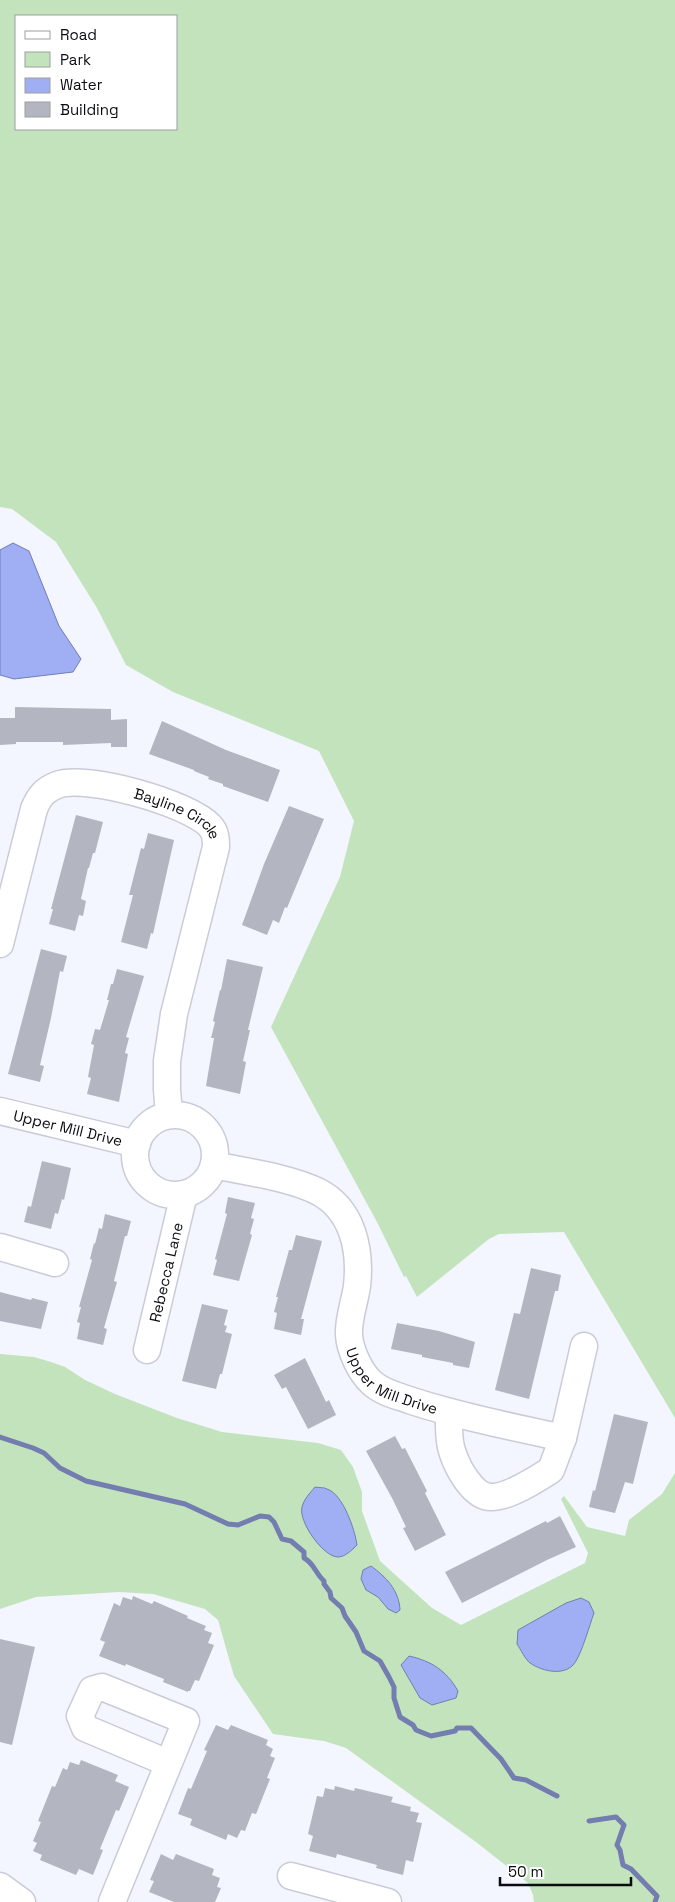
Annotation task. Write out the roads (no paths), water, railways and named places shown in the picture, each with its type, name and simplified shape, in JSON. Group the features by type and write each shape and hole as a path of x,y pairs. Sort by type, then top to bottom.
{"street":[{"name":"Bayline Circle","path":"0,944 34,809 40,795 48,789 59,784 81,783 125,790 173,804 212,827 216,836 216,848 174,1014 168,1052 167,1090 169,1115"},
{"name":"Upper Mill Drive","path":"0,1111 137,1144"},
{"name":"Upper Mill Drive","path":"169,1115 158,1118 141,1134 135,1158 138,1171 146,1183 157,1191 171,1195 184,1194"},
{"path":"169,1115 182,1115 195,1120 205,1128 212,1139 215,1152 214,1165 210,1175 203,1184 184,1194"},
{"name":"Upper Mill Drive","path":"214,1165 301,1185 319,1192 335,1204 347,1220 356,1242 358,1264 357,1285 349,1334 360,1367 371,1382 386,1392 448,1412 563,1438"},
{"name":"Rebecca Lane","path":"147,1350 184,1194"},
{"path":"0,1247 55,1262"},
{"path":"448,1412 452,1450 469,1483 478,1494 492,1498 506,1494 551,1470 563,1438 584,1346"},
{"path":"112,1902 168,1763"},
{"path":"291,1876 388,1902"},
{"path":"0,1886 22,1902"}],"water":[{"path":"13,543 29,551 59,626 81,659 73,672 14,679 0,675 0,550"},
{"path":"315,1487 326,1488 333,1492 343,1505 351,1522 357,1545 343,1556 338,1557 325,1551 313,1537 304,1521 302,1507 307,1496"},
{"path":"371,1566 387,1579 394,1590 400,1610 396,1613 388,1609 378,1597 366,1590 361,1579 363,1570"},
{"path":"581,1598 589,1602 594,1613 576,1661 572,1666 561,1671 548,1671 530,1663 517,1644 518,1630 566,1603"},
{"path":"409,1656 431,1664 443,1672 458,1691 456,1698 432,1705 420,1698 401,1665"}],"waterway":[{"path":"0,1437 44,1453 60,1468 86,1481 185,1504 228,1524 238,1525 260,1516 269,1517 274,1522 282,1539 291,1541 304,1552 304,1558 324,1581 331,1598 342,1608 356,1632 364,1651 380,1661 394,1687 394,1698 400,1717 413,1725 416,1730 431,1736 455,1731 457,1728 471,1728 501,1759 514,1778 526,1780 557,1796"},
{"path":"589,1821 616,1817 624,1825 617,1845 623,1865 631,1869 657,1896 655,1902"}]}
